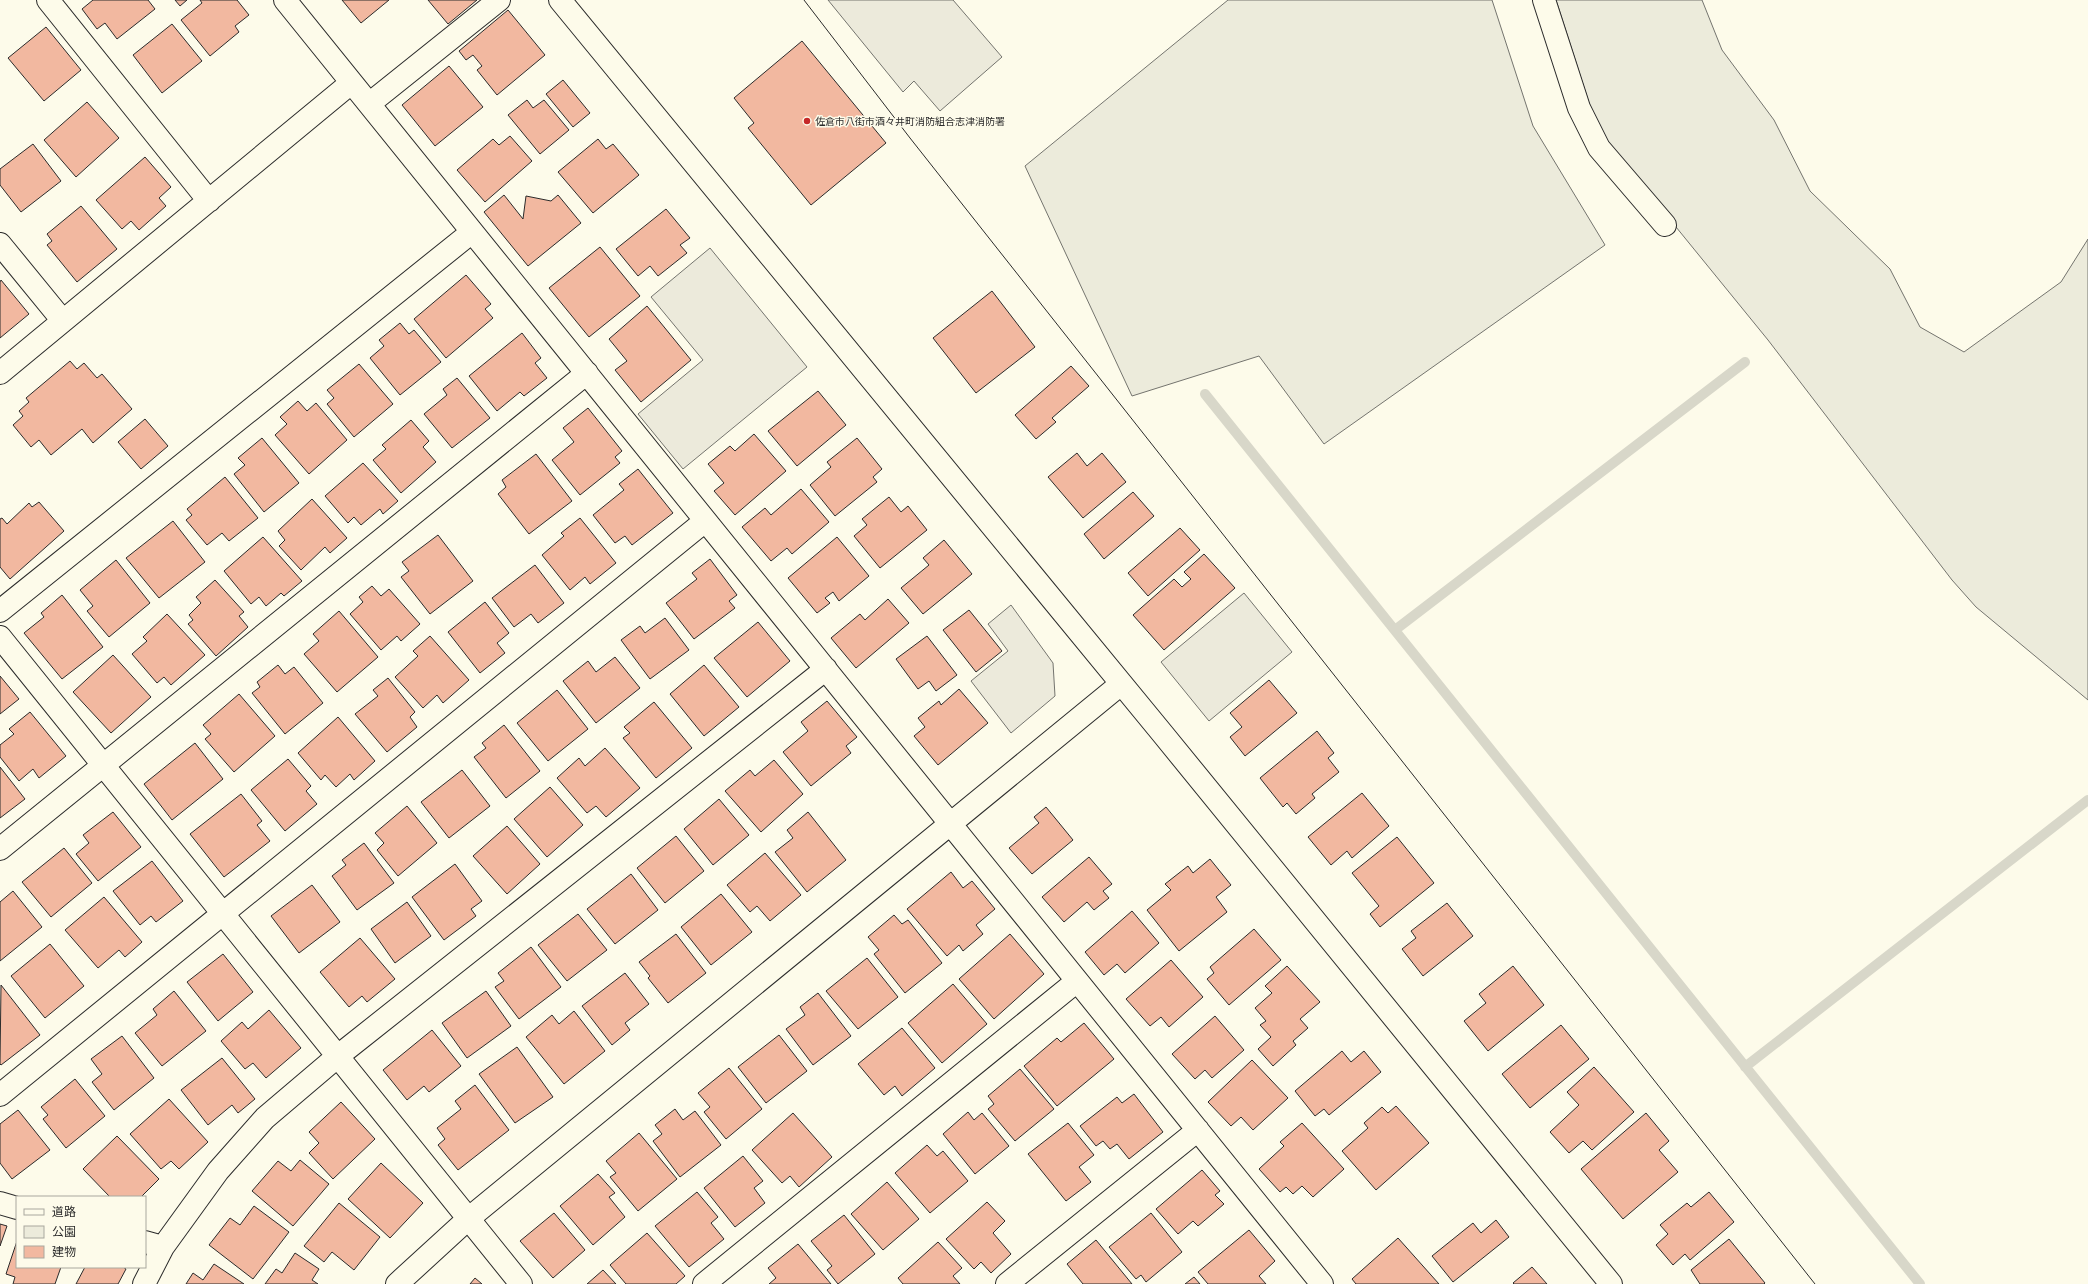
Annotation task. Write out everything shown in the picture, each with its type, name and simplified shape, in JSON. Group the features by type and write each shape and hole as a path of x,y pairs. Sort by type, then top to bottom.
{"street":[{"path":"48,0 209,200"},
{"path":"285,0 1198,1130 1312,1280"},
{"path":"369,104 499,0"},
{"path":"560,0 1122,684 1611,1284"},
{"path":"1544,0 1579,108 1599,148 1665,224"},
{"path":"0,373 351,83"},
{"path":"0,611 472,232"},
{"path":"0,244 63,321"},
{"path":"0,850 586,373"},
{"path":"0,1095 706,521"},
{"path":"0,637 521,1284"},
{"path":"144,1284 154,1245 265,1118 338,1056 826,669"},
{"path":"397,1284 468,1219 1122,684"},
{"path":"704,1284 1077,981"},
{"path":"1006,1284 1198,1130"},
{"path":"0,1203 16,1208"}],"green space":[{"path":"1228,0 1492,0 1533,126 1605,245 1324,444 1259,356 1132,396 1025,166"},
{"path":"1556,0 1702,0 1722,50 1774,120 1810,191 1890,269 1920,327 1964,352 2061,282 2088,239 2088,700 1976,607 1952,580 1768,340 1606,141 1589,103"}],"shaded area":[{"path":"828,0 953,0 1002,57 940,111 914,81 903,92"},
{"path":"710,248 807,367 683,469 638,414 703,360 651,297"},
{"path":"1244,593 1292,652 1209,721 1161,662"},
{"path":"1011,605 1053,663 1055,696 1011,733 971,681 1008,651 988,624"}],"building":[{"path":"93,0 148,0 155,9 117,39 105,23 97,29 82,9"},
{"path":"175,0 187,0 180,6"},
{"path":"200,0 237,0 249,15 235,26 239,32 210,56 181,20 202,3"},
{"path":"342,0 389,0 361,23"},
{"path":"428,0 477,0 448,24"},
{"path":"508,10 545,55 497,95 477,70 482,66 473,55 466,60 459,51"},
{"path":"172,24 202,61 162,93 133,55"},
{"path":"46,27 81,70 44,101 8,58"},
{"path":"802,41 886,143 811,205 748,128 754,123 734,98"},
{"path":"449,66 483,107 435,146 402,105"},
{"path":"563,80 590,113 573,127 546,94"},
{"path":"527,100 533,108 544,100 569,130 540,154 508,115"},
{"path":"87,102 119,138 76,177 44,140"},
{"path":"510,136 532,161 485,202 457,170 493,139 499,145"},
{"path":"598,139 606,149 613,144 639,175 593,213 558,172"},
{"path":"33,144 61,181 21,212 0,185 0,169"},
{"path":"145,157 171,187 159,198 166,206 139,230 131,221 122,229 96,200"},
{"path":"504,195 523,219 526,196 551,201 558,195 581,223 528,266 484,212"},
{"path":"81,206 117,249 77,282 47,245 52,241 47,234"},
{"path":"666,209 690,238 680,245 687,253 658,276 650,266 638,276 616,249"},
{"path":"600,247 640,296 589,337 549,288"},
{"path":"466,275 491,304 485,309 493,318 446,358 414,319"},
{"path":"1,280 29,314 0,338 0,282"},
{"path":"992,291 1035,347 976,393 933,338"},
{"path":"647,306 691,360 641,402 615,370 627,361 609,339"},
{"path":"400,323 409,334 414,330 441,362 400,395 370,358 384,346 379,340"},
{"path":"522,333 541,358 535,363 547,378 524,396 520,392 497,411 469,376"},
{"path":"70,361 77,369 84,363 97,378 102,374 132,409 93,443 82,429 51,455 39,440 31,447 13,425 23,416 19,411 29,402 26,398"},
{"path":"359,364 393,404 354,437 327,404 334,398 327,390"},
{"path":"1071,366 1089,386 1052,418 1056,422 1036,439 1015,415"},
{"path":"457,378 490,418 452,448 424,414 447,395 443,389"},
{"path":"818,391 846,425 797,466 768,431"},
{"path":"298,401 307,411 316,403 347,440 309,474 275,435 287,424 280,417"},
{"path":"588,408 622,451 615,457 620,463 580,495 552,460 574,442 563,428"},
{"path":"145,419 168,446 141,469 118,442"},
{"path":"411,420 429,441 423,447 436,462 401,493 373,460 386,449 382,445"},
{"path":"754,434 786,471 735,515 714,491 724,483 708,464 730,446 735,451"},
{"path":"262,438 299,483 264,512 234,474 245,465 238,458"},
{"path":"857,438 882,469 873,477 877,482 835,516 810,485 831,467 827,462"},
{"path":"1077,453 1087,466 1102,453 1126,482 1083,518 1048,477"},
{"path":"536,454 572,501 529,534 498,494 506,487 502,480"},
{"path":"363,463 398,501 383,514 380,509 361,525 354,517 348,523 325,496"},
{"path":"638,469 673,513 632,545 625,536 615,543 593,515 624,490 619,484"},
{"path":"225,477 258,518 229,541 222,533 207,545 186,520 192,515 187,509"},
{"path":"801,489 829,522 792,554 787,548 771,561 742,527 765,508 771,515"},
{"path":"1133,492 1154,516 1104,559 1084,534"},
{"path":"889,497 901,512 908,506 927,530 880,568 854,536 867,525 862,519"},
{"path":"312,499 347,538 330,553 325,547 301,570 279,546 285,540 278,531"},
{"path":"39,502 64,531 10,579 0,567 0,519 2,518 7,524 29,503 32,507"},
{"path":"580,518 616,563 590,584 585,577 570,590 542,555 564,536 561,533"},
{"path":"173,521 205,562 159,598 126,558"},
{"path":"1180,528 1200,550 1148,596 1128,573"},
{"path":"438,535 473,581 430,614 401,577 409,571 402,562"},
{"path":"263,537 302,581 284,596 281,593 266,606 259,597 251,604 224,571"},
{"path":"837,537 869,576 839,601 833,592 825,598 830,603 817,613 788,578"},
{"path":"944,540 972,574 923,614 901,588 929,565 923,558"},
{"path":"1204,554 1235,588 1164,650 1133,615 1174,579 1182,587 1191,579 1184,572"},
{"path":"710,559 737,595 729,601 735,608 694,639 666,603 697,579 692,573"},
{"path":"116,560 150,603 109,637 87,611 93,606 80,590"},
{"path":"535,565 564,603 538,623 531,614 514,627 492,598"},
{"path":"215,580 244,612 239,616 248,627 216,656 188,624 193,620 189,615 201,603 196,597"},
{"path":"372,586 381,596 389,589 420,624 401,641 397,636 381,650 350,614 363,602 359,597"},
{"path":"62,595 103,647 62,679 24,633 44,617 41,613"},
{"path":"888,599 909,623 856,668 831,638 860,614 865,620"},
{"path":"485,602 509,633 497,643 505,653 480,673 448,632"},
{"path":"969,610 1002,651 976,672 943,630"},
{"path":"339,611 378,657 337,692 304,654 319,641 313,634"},
{"path":"167,614 205,655 171,685 164,677 157,683 132,654 147,641 143,637"},
{"path":"665,618 689,650 650,679 621,640 640,626 645,633"},
{"path":"758,622 790,661 747,697 714,658"},
{"path":"430,636 469,680 443,703 437,695 423,708 395,677 418,656 413,651"},
{"path":"927,636 957,675 936,691 929,681 918,689 896,659"},
{"path":"113,655 151,697 111,733 73,692"},
{"path":"615,657 640,688 596,723 563,681 588,661 596,672"},
{"path":"278,665 285,674 294,667 323,703 285,734 252,693 260,687 257,682"},
{"path":"704,665 739,707 704,736 670,694"},
{"path":"0,676 19,699 0,714"},
{"path":"388,678 415,712 410,717 417,727 387,752 355,714 378,696 373,690"},
{"path":"1269,680 1297,713 1245,756 1230,737 1242,727 1230,713"},
{"path":"959,689 988,723 938,765 914,736 925,727 918,718 939,701 941,705"},
{"path":"557,690 588,729 548,761 517,723"},
{"path":"239,694 275,736 234,772 205,739 211,734 203,725"},
{"path":"827,701 857,737 846,746 851,753 811,786 783,752 808,731 801,722"},
{"path":"654,702 692,748 656,778 623,738 630,733 624,727"},
{"path":"30,712 66,756 39,778 33,769 19,781 0,757 0,745 14,734 9,729"},
{"path":"338,717 375,761 354,780 350,774 336,787 325,775 321,780 298,753"},
{"path":"504,725 540,771 506,798 474,757 486,748 482,743"},
{"path":"1317,731 1334,753 1328,758 1339,772 1312,794 1315,798 1296,814 1287,803 1283,807 1260,778"},
{"path":"195,743 223,779 172,820 144,784"},
{"path":"605,748 640,788 606,817 596,806 587,813 557,778 579,758 585,766"},
{"path":"288,759 311,786 306,791 317,804 285,831 251,790"},
{"path":"774,760 803,794 761,832 725,791 750,770 755,776"},
{"path":"0,767 25,799 0,818"},
{"path":"462,770 490,806 449,838 421,802"},
{"path":"550,787 583,825 547,857 514,819"},
{"path":"1362,793 1389,826 1352,858 1347,851 1331,865 1308,837"},
{"path":"241,794 262,821 257,825 270,841 224,877 190,834"},
{"path":"719,799 749,835 713,865 684,829"},
{"path":"407,806 437,843 398,876 377,850 384,843 375,833"},
{"path":"1046,807 1073,840 1032,874 1009,848 1039,823 1034,817"},
{"path":"113,812 141,847 98,881 76,854 89,843 83,835"},
{"path":"808,812 846,860 807,892 775,852 793,838 787,830"},
{"path":"507,826 540,864 507,894 473,856"},
{"path":"676,836 704,871 665,903 637,868"},
{"path":"1397,837 1434,883 1380,927 1370,914 1379,906 1352,873"},
{"path":"364,843 394,883 357,910 332,876 346,865 342,860"},
{"path":"64,848 92,883 51,917 22,882"},
{"path":"765,853 801,895 770,921 757,906 750,912 727,885"},
{"path":"1089,857 1112,884 1103,891 1109,898 1094,910 1087,902 1064,922 1042,897"},
{"path":"1210,859 1231,885 1216,897 1227,912 1179,951 1147,910 1171,890 1165,884 1188,866 1193,873"},
{"path":"152,861 183,901 156,922 151,916 140,925 113,891"},
{"path":"455,864 482,901 471,909 476,916 444,940 412,897"},
{"path":"951,872 963,888 972,881 995,909 976,925 983,934 963,951 959,945 947,956 907,909"},
{"path":"631,874 658,910 615,944 587,909"},
{"path":"312,885 340,922 299,953 271,916"},
{"path":"13,891 42,927 0,961 0,902"},
{"path":"721,894 752,932 711,965 681,927"},
{"path":"104,897 142,942 125,957 119,950 98,968 65,930"},
{"path":"407,902 431,936 395,963 371,929"},
{"path":"1447,903 1473,936 1423,976 1402,949 1416,938 1411,931"},
{"path":"1132,911 1159,943 1125,973 1117,964 1104,975 1085,952"},
{"path":"578,914 607,950 567,981 538,945"},
{"path":"894,915 902,924 908,920 942,963 905,993 874,954 879,950 868,937"},
{"path":"1254,929 1281,960 1229,1005 1207,979 1214,973 1210,967"},
{"path":"676,934 706,973 668,1003 648,978 650,976 639,962"},
{"path":"1010,934 1044,974 994,1019 959,979"},
{"path":"360,938 395,979 367,1002 362,996 349,1007 320,972"},
{"path":"50,944 84,986 45,1018 11,976"},
{"path":"531,947 561,987 519,1019 495,987 504,981 498,973"},
{"path":"223,954 253,992 218,1021 187,982"},
{"path":"867,958 898,997 858,1029 826,991"},
{"path":"1171,960 1203,997 1169,1027 1161,1017 1150,1026 1126,999"},
{"path":"1287,966 1320,1002 1300,1019 1308,1028 1293,1041 1296,1045 1273,1066 1258,1049 1271,1037 1260,1025 1266,1021 1255,1008 1272,993 1265,986"},
{"path":"1513,966 1544,1005 1488,1051 1464,1021 1486,1003 1479,994"},
{"path":"625,973 649,1004 625,1023 630,1030 612,1045 582,1006"},
{"path":"953,984 987,1024 942,1063 908,1023"},
{"path":"1,985 40,1035 1,1065 0,1064"},
{"path":"174,991 206,1031 162,1066 135,1033 157,1015 153,1009"},
{"path":"486,991 511,1026 467,1058 442,1023"},
{"path":"818,993 851,1036 813,1065 786,1029 805,1015 800,1007"},
{"path":"269,1010 301,1048 266,1078 253,1063 245,1069 221,1041 242,1022 248,1029"},
{"path":"574,1011 605,1051 564,1084 526,1037 552,1015 559,1024"},
{"path":"1215,1016 1244,1050 1212,1078 1205,1070 1195,1079 1172,1054"},
{"path":"1084,1023 1114,1059 1057,1106 1024,1066 1057,1038 1061,1042"},
{"path":"1561,1025 1589,1059 1530,1108 1502,1074"},
{"path":"902,1028 935,1068 902,1096 895,1086 884,1095 858,1064"},
{"path":"432,1030 461,1066 429,1092 424,1086 407,1100 383,1070"},
{"path":"779,1035 807,1071 766,1103 738,1067"},
{"path":"122,1036 154,1078 114,1110 92,1082 102,1074 91,1059"},
{"path":"517,1047 553,1097 515,1123 479,1074"},
{"path":"1342,1051 1351,1062 1364,1051 1381,1072 1329,1115 1324,1109 1315,1116 1295,1091"},
{"path":"222,1058 255,1099 238,1113 232,1105 208,1125 181,1090"},
{"path":"1252,1060 1288,1098 1253,1130 1241,1117 1231,1126 1208,1102"},
{"path":"1594,1067 1634,1112 1592,1150 1583,1141 1569,1153 1550,1132 1579,1105 1567,1092"},
{"path":"729,1068 762,1109 726,1139 704,1112 710,1107 698,1093"},
{"path":"1020,1069 1054,1109 1015,1141 988,1109 994,1104 988,1096"},
{"path":"75,1079 105,1116 66,1148 43,1119 48,1115 41,1107"},
{"path":"475,1085 509,1130 458,1170 438,1145 445,1139 437,1128 461,1109 455,1101"},
{"path":"1134,1094 1163,1132 1129,1159 1117,1144 1110,1149 1103,1141 1096,1146 1080,1126 1117,1097 1122,1103"},
{"path":"169,1099 208,1142 179,1169 171,1161 161,1169 130,1134"},
{"path":"341,1102 375,1139 333,1179 309,1153 319,1143 309,1132"},
{"path":"1396,1106 1429,1143 1376,1190 1342,1151 1368,1128 1364,1123 1382,1107 1388,1113"},
{"path":"675,1109 683,1120 695,1111 721,1145 680,1177 653,1141 662,1134 655,1125"},
{"path":"18,1110 50,1150 12,1179 0,1163 0,1124"},
{"path":"968,1112 974,1120 982,1113 1009,1146 975,1174 943,1134"},
{"path":"793,1113 832,1157 799,1187 790,1176 782,1183 752,1150"},
{"path":"1646,1113 1669,1141 1659,1150 1678,1172 1623,1219 1581,1169"},
{"path":"1068,1123 1094,1155 1079,1167 1091,1182 1066,1201 1028,1154"},
{"path":"1302,1123 1344,1169 1313,1197 1302,1186 1293,1194 1286,1187 1280,1192 1259,1169 1284,1146 1280,1142"},
{"path":"639,1133 677,1179 638,1211 610,1177 616,1173 606,1161"},
{"path":"117,1136 159,1179 142,1196 109,1196 83,1169"},
{"path":"927,1145 937,1156 943,1151 968,1181 930,1213 895,1173"},
{"path":"743,1156 763,1181 754,1188 765,1203 735,1227 704,1188"},
{"path":"300,1160 329,1184 293,1226 252,1191 278,1161 291,1171"},
{"path":"381,1163 423,1203 390,1238 348,1199"},
{"path":"1202,1170 1220,1191 1215,1195 1224,1204 1198,1226 1193,1221 1178,1234 1156,1209"},
{"path":"598,1174 615,1193 609,1197 625,1217 593,1245 560,1206"},
{"path":"887,1182 919,1219 883,1250 851,1214"},
{"path":"697,1192 718,1217 711,1223 724,1239 689,1267 655,1226"},
{"path":"1709,1192 1734,1222 1690,1260 1685,1254 1673,1265 1656,1245 1668,1234 1660,1225 1687,1203 1691,1207"},
{"path":"987,1202 1005,1221 993,1233 1011,1254 991,1273 981,1262 974,1269 946,1239"},
{"path":"339,1203 380,1237 354,1270 332,1252 324,1262 304,1246"},
{"path":"254,1206 289,1232 253,1279 209,1245 230,1218 240,1225"},
{"path":"554,1213 585,1250 553,1278 520,1241"},
{"path":"1151,1213 1182,1252 1146,1282 1141,1275 1136,1279 1109,1247"},
{"path":"844,1215 875,1254 838,1284 827,1270 832,1266 811,1241"},
{"path":"1496,1220 1509,1237 1453,1282 1432,1256 1473,1223 1481,1233"},
{"path":"0,1224 7,1226 0,1246"},
{"path":"1249,1230 1275,1261 1259,1276 1266,1284 1208,1284 1198,1272"},
{"path":"647,1233 685,1276 676,1284 626,1284 610,1265"},
{"path":"1398,1238 1439,1284 1356,1284 1352,1279"},
{"path":"1729,1239 1765,1283 1764,1284 1700,1284 1691,1270"},
{"path":"1096,1240 1132,1284 1083,1284 1067,1264"},
{"path":"938,1242 962,1268 953,1276 960,1284 903,1284 898,1278"},
{"path":"16,1244 16,1268 61,1268 55,1284 13,1284 15,1277 6,1274"},
{"path":"798,1244 831,1284 769,1284 776,1278 768,1268"},
{"path":"295,1253 319,1269 312,1280 318,1284 265,1284 276,1269 282,1273"},
{"path":"214,1264 244,1284 186,1284 193,1273 203,1280"},
{"path":"1532,1267 1547,1284 1513,1283"},
{"path":"84,1268 126,1269 118,1284 76,1284"},
{"path":"603,1270 616,1284 587,1284"},
{"path":"1194,1277 1200,1284 1185,1284"},
{"path":"475,1278 482,1284 470,1284"}],"waterway":[{"path":"1395,630 1745,362"},
{"path":"1205,394 1920,1284"},
{"path":"1745,1067 2088,800"}],"tram line":[{"path":"804,0 910,138 1815,1284"}],"place":[{"name":"佐倉市八街市酒々井町消防組合志津消防署","path":"807,121"}]}
